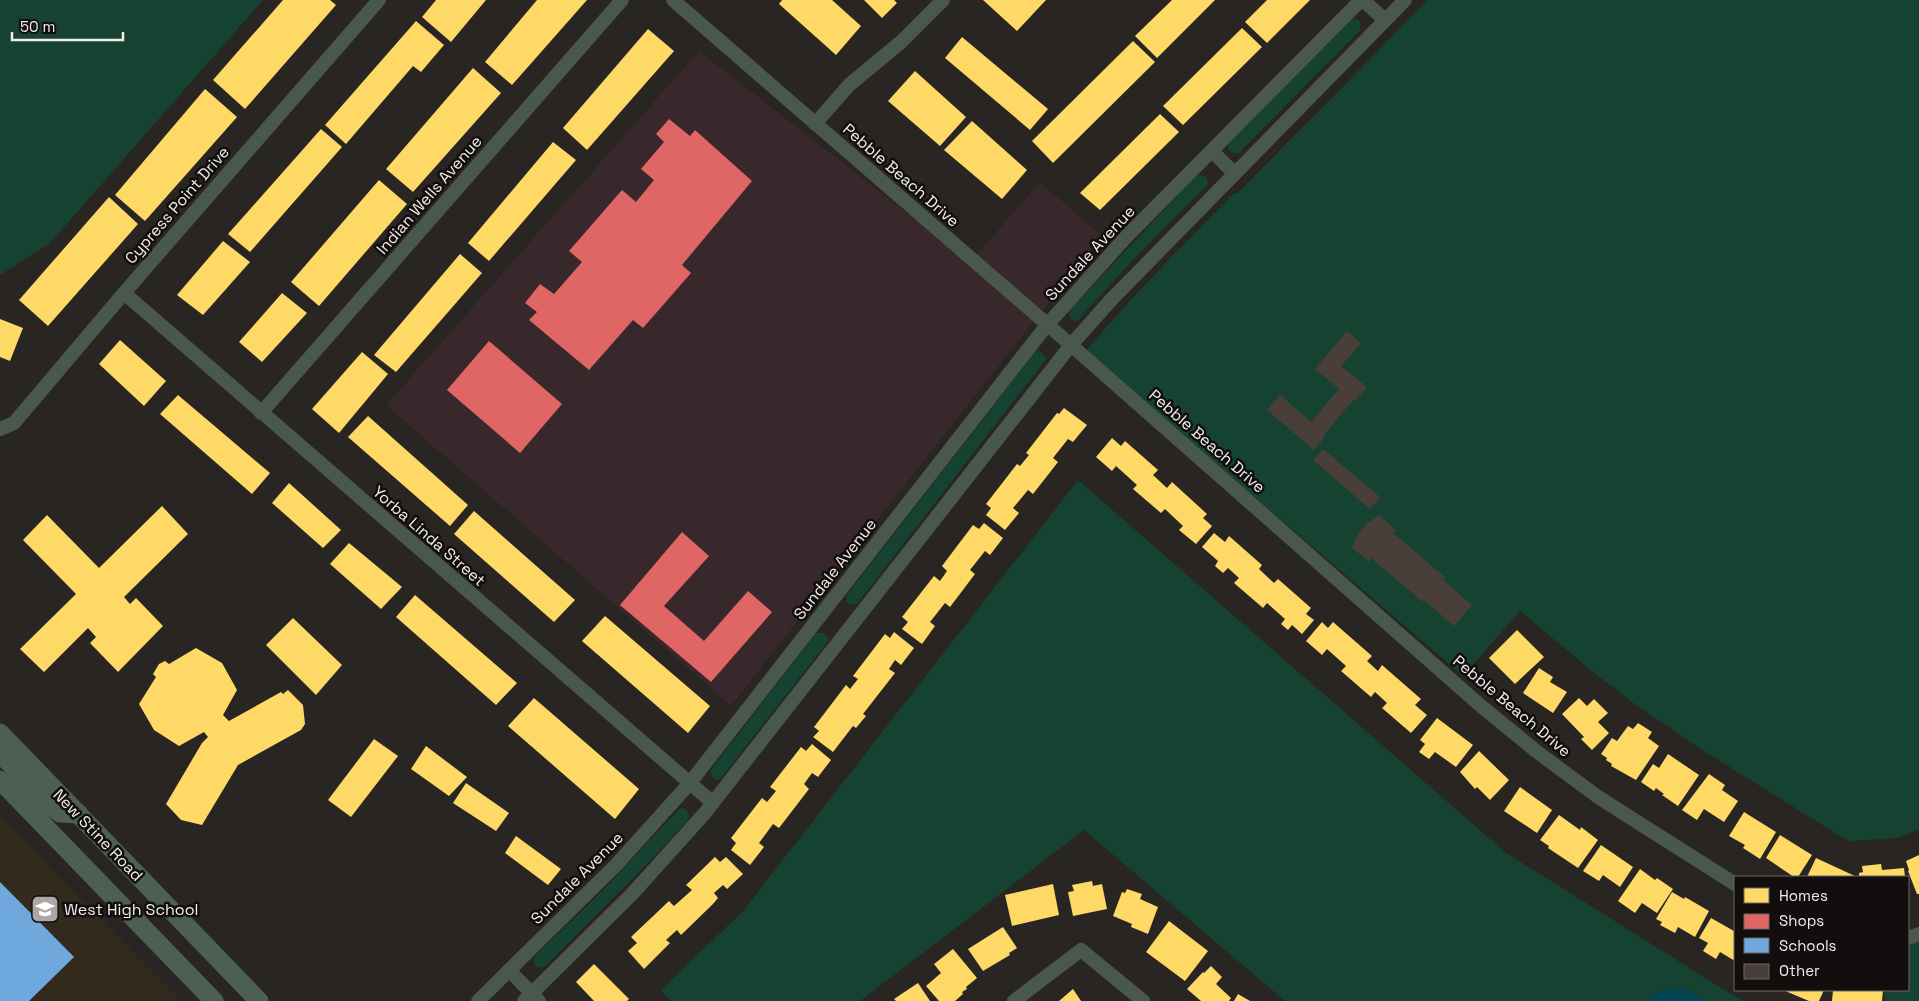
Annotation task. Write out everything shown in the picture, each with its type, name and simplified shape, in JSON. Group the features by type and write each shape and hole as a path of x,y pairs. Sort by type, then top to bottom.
{"main road":[{"name":"New Stine Road","path":"0,733 259,1001"},
{"path":"0,753 53,808 60,812 79,814"},
{"name":"New Stine Road","path":"0,780 214,1001"}],"street":[{"name":"Cypress Point Drive","path":"0,429 14,423 124,293 379,0"},
{"name":"Indian Wells Avenue","path":"262,413 622,0"},
{"name":"Pebble Beach Drive","path":"673,0 1071,345 1481,706 1536,751 1606,802 1734,883"},
{"path":"815,124 850,85 901,42 943,0"},
{"name":"Sundale Avenue","path":"478,1001 611,870 689,784 1047,325 1094,271 1362,0 1386,20"},
{"path":"510,970 531,998 632,894 712,804 1071,345 1129,280 1405,0"},
{"path":"1212,151 1234,173"},
{"name":"Yorba Linda Street","path":"124,293 712,804"},
{"path":"1014,1001 1081,950 1142,1001"}],"shaded area":[{"path":"699,51 970,262 1040,182 1104,238 1038,316 731,706 386,405"},
{"name":"West High School","path":"0,818 181,1001 0,1001"}],"green space":[{"path":"0,0 263,0 50,243 0,275"},
{"path":"1428,0 1919,0 1919,829 1898,838 1848,841 1704,751 1636,705 1520,611 1463,676 1085,352 1139,291 1234,193 1237,194"},
{"path":"1356,19 1360,21 1360,30 1239,153 1232,153 1229,150 1228,144 1351,20"},
{"path":"1197,175 1206,176 1208,184 1129,264 1079,319 1075,321 1071,319 1069,311"},
{"path":"1036,351 1039,351 1046,359 857,604 848,604 846,596"},
{"path":"1078,480 1505,852 1742,1001 1285,1001 1084,830 860,1001 671,1001 661,990 744,910"},
{"path":"816,633 824,633 829,640 721,778 718,780 713,778 710,771"},
{"path":"679,809 687,810 689,816 687,821 544,967 539,968 536,966 533,961 535,956 606,887"},
{"path":"1919,934 1919,1001 1885,1001 1884,991 1909,991 1909,938"}],"water":[{"path":"1686,989 1705,1001 1646,1001 1659,990"}],"building: Homes":[{"path":"283,0 330,0 336,5 245,109 213,80"},
{"path":"436,0 486,0 451,42 422,17"},
{"path":"537,0 587,0 512,85 485,62"},
{"path":"782,0 832,0 861,26 836,55 779,4"},
{"path":"864,0 894,0 897,3 882,18"},
{"path":"983,0 1046,0 1017,31"},
{"path":"1172,0 1215,0 1157,58 1135,36"},
{"path":"1267,0 1310,0 1267,43 1245,22"},
{"path":"416,21 444,45 421,72 413,66 346,144 325,125"},
{"path":"1242,28 1262,47 1183,125 1163,106"},
{"path":"648,29 674,51 587,150 563,128"},
{"path":"962,37 1048,109 1030,130 945,58"},
{"path":"1133,41 1155,62 1053,163 1032,141"},
{"path":"473,68 501,93 413,192 386,169"},
{"path":"915,71 966,117 940,146 888,101"},
{"path":"205,89 237,117 145,221 115,195"},
{"path":"1160,114 1179,132 1100,210 1080,193"},
{"path":"972,121 1027,170 1002,199 944,150"},
{"path":"321,129 342,147 250,252 228,234"},
{"path":"553,142 576,160 489,261 468,243"},
{"path":"379,180 407,204 319,306 291,282"},
{"path":"109,197 138,224 48,326 19,300"},
{"path":"223,241 250,262 203,315 177,295"},
{"path":"460,254 482,273 396,372 374,355"},
{"path":"282,293 307,313 262,362 239,342"},
{"path":"0,319 23,328 10,361 0,357"},
{"path":"120,340 166,381 144,406 99,364"},
{"path":"362,352 388,374 339,433 312,409"},
{"path":"178,395 270,473 252,494 160,414"},
{"path":"1064,408 1087,425 1073,442 1068,439 1053,458 1058,462 1033,494 1028,490 1013,508 1019,513 1005,530 986,515 991,508 986,504 1017,464 1020,466 1029,455 1026,453 1057,413 1059,414"},
{"path":"368,416 468,505 450,526 348,437"},
{"path":"1112,438 1121,446 1125,441 1158,470 1153,475 1167,488 1172,482 1207,514 1203,518 1212,526 1196,544 1179,530 1183,526 1165,509 1161,513 1133,489 1137,485 1116,466 1112,471 1096,457"},
{"path":"289,483 341,530 323,548 272,503"},
{"path":"162,506 188,534 124,597 130,604 136,598 163,626 118,672 90,643 96,637 88,628 44,672 20,649 76,594 23,540 47,515 99,568"},
{"path":"474,511 575,600 554,622 454,534"},
{"path":"984,523 1003,538 990,555 985,551 970,570 975,574 950,607 945,603 930,622 935,626 922,644 902,629 908,622 902,617 934,576 940,581 947,571 942,566 973,525 979,529"},
{"path":"1214,533 1225,542 1229,536 1262,565 1259,569 1274,583 1278,579 1311,608 1306,614 1314,620 1302,634 1292,625 1288,630 1281,624 1285,619 1267,603 1263,608 1234,583 1239,578 1228,568 1223,573 1215,566 1218,561 1202,547"},
{"path":"349,543 402,587 381,609 330,564"},
{"path":"415,595 517,683 496,705 396,617"},
{"path":"605,616 710,706 688,733 582,641"},
{"path":"293,618 342,665 316,695 266,645"},
{"path":"1322,622 1328,628 1333,622 1372,656 1367,661 1378,671 1382,665 1421,699 1415,705 1427,715 1411,733 1382,708 1387,703 1375,692 1371,697 1341,671 1346,666 1327,649 1322,655 1306,641"},
{"path":"1517,630 1544,657 1515,684 1489,658"},
{"path":"894,632 914,648 901,665 895,660 889,669 895,673 863,714 866,716 856,728 853,726 833,752 813,737 819,731 814,727 846,685 850,689 858,679 853,676 885,634 890,638"},
{"path":"196,648 222,663 237,690 223,715 229,721 288,690 303,705 305,724 301,730 238,765 202,825 181,820 166,804 202,743 208,737 204,732 179,746 154,730 139,704 156,677 153,674 159,664 165,661 169,664"},
{"path":"1539,668 1553,677 1550,682 1567,692 1553,713 1523,693"},
{"path":"534,698 639,789 615,819 508,726"},
{"path":"1579,698 1587,706 1594,699 1608,713 1598,722 1609,733 1592,750 1581,739 1584,737 1562,714"},
{"path":"1437,718 1473,745 1456,767 1435,752 1429,759 1419,752 1425,744 1420,740"},
{"path":"1638,723 1652,732 1648,738 1659,746 1636,780 1611,766 1612,764 1606,760 1607,758 1601,754 1612,738 1617,741 1628,726 1633,729"},
{"path":"374,739 398,756 351,817 328,800"},
{"path":"812,744 831,760 818,777 812,773 804,784 809,789 779,828 773,824 759,843 764,847 750,865 731,850 736,843 731,838 762,798 767,802 776,791 770,787 801,747 806,751"},
{"path":"426,746 467,777 449,796 411,769"},
{"path":"1479,751 1509,780 1490,800 1477,787 1475,789 1460,772"},
{"path":"1668,754 1699,775 1678,806 1662,795 1664,794 1656,788 1654,791 1641,782 1653,764 1659,768"},
{"path":"1709,774 1725,785 1722,790 1738,801 1724,822 1704,809 1697,820 1682,810"},
{"path":"466,783 509,813 496,831 453,803"},
{"path":"1520,787 1552,810 1537,833 1504,811"},
{"path":"1744,812 1776,832 1760,859 1743,848 1745,845 1729,836"},
{"path":"1559,815 1580,830 1581,827 1598,840 1578,868 1548,848 1549,846 1540,840"},
{"path":"1780,835 1812,855 1799,876 1793,876 1766,858"},
{"path":"516,836 561,869 548,885 505,853"},
{"path":"1601,845 1633,867 1620,887 1603,875 1599,881 1583,871"},
{"path":"1919,855 1919,894 1917,894 1906,861"},
{"path":"715,857 720,862 726,857 743,874 727,889 723,885 714,893 718,898 713,904 681,935 677,930 666,940 670,943 644,969 628,951 637,943 631,937 669,901 674,906 692,890 686,885"},
{"path":"1816,858 1855,876 1807,876"},
{"path":"1881,864 1882,870 1904,868 1905,876 1859,876 1859,873 1863,872 1862,866"},
{"path":"1640,869 1655,880 1657,878 1673,889 1657,913 1642,903 1635,913 1618,901"},
{"path":"1092,881 1093,886 1102,884 1107,909 1073,916 1068,892 1074,891 1072,885"},
{"path":"1053,884 1059,915 1012,926 1005,895"},
{"path":"1127,889 1142,894 1140,899 1158,907 1148,934 1131,927 1132,924 1113,916 1122,892 1125,893"},
{"path":"1672,892 1709,911 1695,937 1678,927 1675,933 1660,925 1662,922 1656,919"},
{"path":"1711,918 1734,931 1734,960 1720,952 1716,959 1703,951 1708,943 1699,938"},
{"path":"1169,921 1208,951 1185,981 1146,952"},
{"path":"1003,927 1017,948 1009,953 1010,955 983,971 968,949"},
{"path":"953,949 977,978 966,987 967,989 955,1001 939,1001 926,986 941,973 934,964"},
{"path":"594,964 629,999 627,1001 594,1001 576,982"},
{"path":"1211,966 1222,977 1216,984 1231,998 1229,1001 1201,1001 1187,989"},
{"path":"918,983 930,1001 896,1001 894,999"},
{"path":"1073,989 1081,1001 1059,1001"},
{"path":"1785,991 1824,991 1819,1001 1809,1001"},
{"path":"1833,991 1883,991 1882,1001 1832,1001"},
{"path":"1238,994 1250,1001 1234,1001"}],"building: Shops":[{"path":"669,119 690,136 695,130 752,181 682,265 691,273 643,328 633,320 589,370 529,320 537,312 525,303 540,284 554,294 582,262 569,251 622,190 636,202 654,180 641,169 664,142 656,134"},
{"path":"489,341 562,404 520,453 447,390"},
{"path":"682,532 709,556 664,606 704,641 748,591 772,612 711,682 620,605"}],"building: Schools":[{"path":"0,882 74,957 29,1001 0,1001"}],"building: Other":[{"path":"1347,331 1361,343 1341,366 1367,387 1355,401 1353,400 1323,436 1325,437 1314,450 1267,410 1280,395 1311,422 1339,389 1315,369"},
{"path":"1323,449 1380,497 1370,509 1313,460"},
{"path":"1379,515 1396,530 1393,533 1445,577 1443,580 1472,605 1454,626 1371,558 1369,561 1352,548 1357,536 1367,524"}],"place":[{"name":"West High School","path":"45,909"}]}
